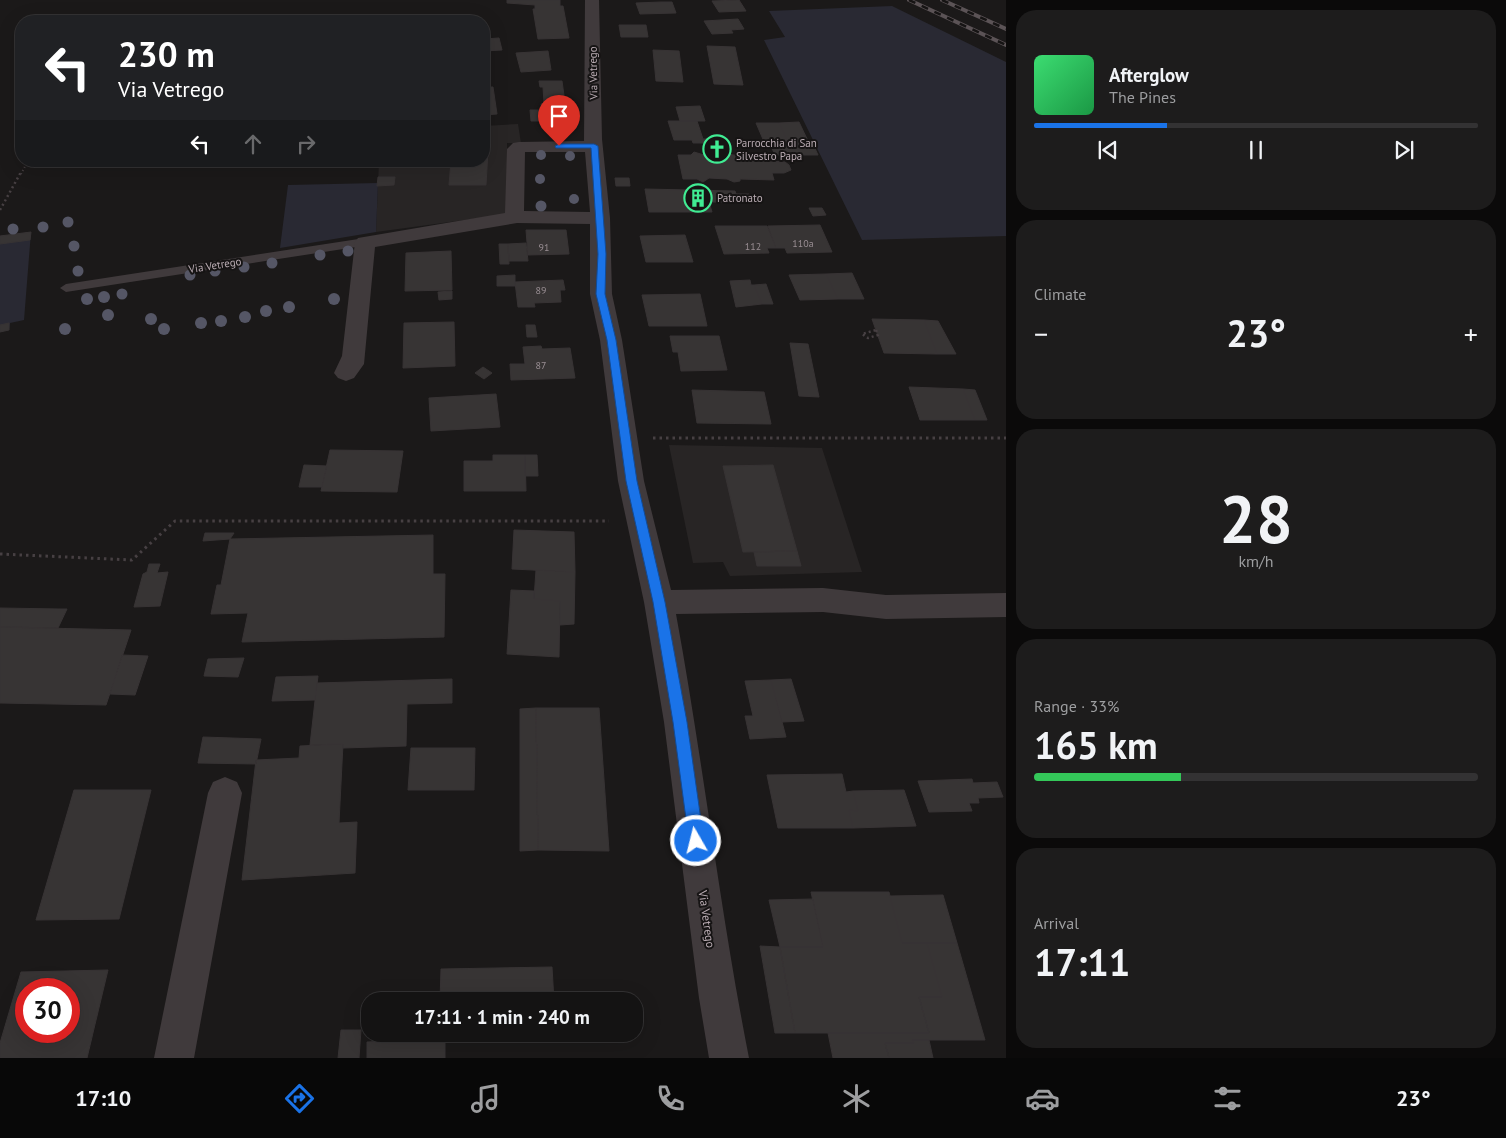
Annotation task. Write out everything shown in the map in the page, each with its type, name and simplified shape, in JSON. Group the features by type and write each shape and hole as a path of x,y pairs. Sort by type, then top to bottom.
{"street":[{"name":"Via Vetrego","path":"592,0 594,146 600,218 601,294 611,340 624,438 640,521 659,602 680,722 718,998 729,1058"},
{"path":"517,217 514,210 516,149 519,147 594,146"},
{"name":"Via Vetrego","path":"365,242 517,217 600,218"},
{"path":"346,373 352,364 354,356 356,268 365,242"},
{"path":"659,602 823,600 886,607 1006,606"},
{"path":"174,1058 225,793"}],"lane":[{"name":"Via Vetrego","path":"66,288 365,242"}],"path":[{"path":"0,210 25,167"},
{"path":"876,330 878,335 868,338 862,334 876,330"},
{"path":"624,438 1006,438"},
{"path":"0,554 132,560 175,521 640,521"}],"shaded area":[{"path":"892,6 1006,62 1006,236 862,240 764,40 785,37 769,11"},
{"path":"518,124 521,143 507,143 509,214 376,232 379,167 490,167 490,126"},
{"path":"378,183 376,232 280,248 288,185"},
{"path":"31,232 24,320 10,323 9,330 0,332 0,236"},
{"path":"669,445 822,448 862,572 730,576 723,562 693,563"}],"building":[{"path":"507,0 560,0 560,6 563,6 569,38 538,39 533,9 535,9 535,5 507,3"},
{"path":"739,0 746,11 719,12 712,1"},
{"path":"672,2 676,13 640,14 636,3"},
{"path":"738,19 744,29 731,30 733,33 712,34 704,21"},
{"path":"619,25 646,25 648,37 621,37"},
{"path":"499,38 502,50 490,51 490,39"},
{"path":"707,46 735,47 743,85 714,84"},
{"path":"653,50 679,51 683,82 656,81"},
{"path":"548,51 551,70 521,72 516,53"},
{"path":"539,81 562,81 566,110 563,111 563,121 531,121 530,110 542,110 541,104 544,103 543,87 540,87"},
{"path":"490,87 493,87 497,114 490,115"},
{"path":"700,106 705,121 680,121 676,107"},
{"path":"668,121 697,121 703,139 715,139 716,143 693,143 692,140 674,140"},
{"path":"799,122 809,143 789,144 779,123"},
{"path":"756,123 779,123 789,144 813,144 818,155 775,155 770,144 765,144"},
{"path":"694,152 704,155 726,153 733,155 765,154 767,161 785,162 791,170 784,173 772,173 774,180 740,179 740,181 734,182 727,179 709,178 703,182 697,179 683,179 678,155 691,155"},
{"path":"450,167 487,167 486,185 449,185"},
{"path":"378,177 395,177 394,185 377,186"},
{"path":"615,178 629,178 630,186 616,186"},
{"name":"Patronato","path":"645,189 735,191 736,194 749,194 751,202 709,202 712,212 649,212"},
{"path":"809,208 822,208 826,215 813,216"},
{"path":"820,225 832,252 787,253 785,248 776,248 768,226"},
{"path":"715,226 767,226 776,248 767,248 769,253 724,254"},
{"path":"526,230 566,230 569,254 528,255"},
{"path":"31,232 30,240 0,244 0,236"},
{"path":"685,235 693,262 646,262 640,236"},
{"path":"526,243 528,261 509,261 508,244"},
{"path":"499,244 508,244 509,264 500,264"},
{"path":"451,251 452,290 405,291 406,253"},
{"path":"852,273 864,299 838,299 826,274"},
{"path":"826,274 838,299 800,300 789,275"},
{"path":"515,275 515,286 497,286 497,276"},
{"path":"563,280 565,290 560,290 561,302 534,303 535,307 518,307 515,282"},
{"path":"750,280 762,304 736,307 730,281"},
{"path":"766,284 773,304 762,304 754,285"},
{"path":"452,291 452,299 439,300 438,292"},
{"path":"700,294 707,326 649,326 642,295"},
{"path":"872,319 924,320 937,354 884,353"},
{"path":"924,320 938,321 956,354 937,354"},
{"path":"454,322 455,366 403,368 404,323"},
{"path":"9,323 9,330 0,332 0,325"},
{"path":"526,325 535,325 537,337 527,337"},
{"path":"670,336 719,336 727,370 681,371 678,352 673,352"},
{"path":"790,343 808,344 819,397 799,396"},
{"path":"541,346 542,349 570,348 575,378 511,380 510,364 525,364 523,347"},
{"path":"483,367 492,373 484,379 475,373"},
{"path":"909,387 963,389 975,420 920,420"},
{"path":"963,389 975,390 987,420 975,420"},
{"path":"692,390 764,392 771,424 697,423"},
{"path":"496,394 500,427 431,431 429,398"},
{"path":"330,450 403,451 397,492 321,491"},
{"path":"493,455 525,455 526,491 464,491 464,461 493,461"},
{"path":"525,455 537,455 538,476 525,476"},
{"path":"304,465 327,466 322,487 299,487"},
{"path":"773,465 797,551 743,552 723,466"},
{"path":"514,530 574,532 575,572 512,569"},
{"path":"205,533 234,533 230,539 203,541"},
{"path":"433,535 433,574 445,574 444,637 242,642 248,613 211,614 217,585 221,585 230,539"},
{"path":"797,551 801,566 757,566 754,552"},
{"path":"149,564 160,564 157,573 168,572 160,606 134,607 143,574 147,572"},
{"path":"536,570 575,572 574,624 560,625 560,601 534,599"},
{"path":"511,590 534,591 534,599 560,601 559,657 507,654"},
{"path":"0,608 67,609 58,628 0,627"},
{"path":"0,627 131,630 106,705 0,703"},
{"path":"122,655 148,656 135,695 110,694"},
{"path":"244,658 238,677 204,676 208,659"},
{"path":"318,676 315,700 272,701 276,677"},
{"path":"452,679 452,703 407,704 406,746 343,748 343,744 310,745 317,683"},
{"path":"791,679 804,721 782,722 771,680"},
{"path":"771,680 786,737 750,739 745,716 753,716 745,681"},
{"path":"536,708 538,850 520,851 520,709"},
{"path":"536,708 599,708 609,851 538,850"},
{"path":"203,737 261,739 256,764 198,763"},
{"path":"343,744 339,823 357,822 355,873 242,880 256,760 299,758 300,746"},
{"path":"411,748 475,748 474,790 408,790"},
{"path":"842,774 846,792 853,791 858,811 849,810 853,828 778,828 767,775"},
{"path":"972,779 973,783 997,782 1003,797 978,798 979,803 969,803 972,811 929,812 918,781"},
{"path":"74,790 151,790 119,919 36,920"},
{"path":"904,790 916,826 853,828 849,810 858,811 853,791"},
{"path":"811,892 889,892 902,943 927,943 942,997 919,997 929,1033 795,1033 780,947 823,947"},
{"path":"943,895 957,943 902,943 890,896"},
{"path":"813,899 823,947 780,947 769,900"},
{"path":"927,943 957,943 985,1040 912,1040 914,1043 885,1043 889,1058 833,1058 828,1033 929,1033 919,997 942,997"},
{"path":"760,946 780,947 795,1033 775,1033"},
{"path":"552,967 553,992 440,992 441,969"},
{"path":"108,970 87,1058 0,1058 0,1043 15,992 15,1043 80,1043 80,978 19,978 21,972"},
{"path":"341,1030 361,1030 359,1058 338,1058"},
{"path":"912,1040 929,1040 933,1058 889,1058 885,1043 914,1043"},
{"path":"367,1042 445,1042 445,1058 367,1058"}],"railway":[{"path":"909,0 1006,45"},
{"path":"942,0 1006,29"}],"place":[{"name":"Parrocchia di San Silvestro Papa","path":"717,149"},
{"name":"Patronato","path":"698,198"}],"route":[{"path":"559,146 594,146 602,254 601,294 611,340 631,481 659,602 680,722 696,841"}]}
